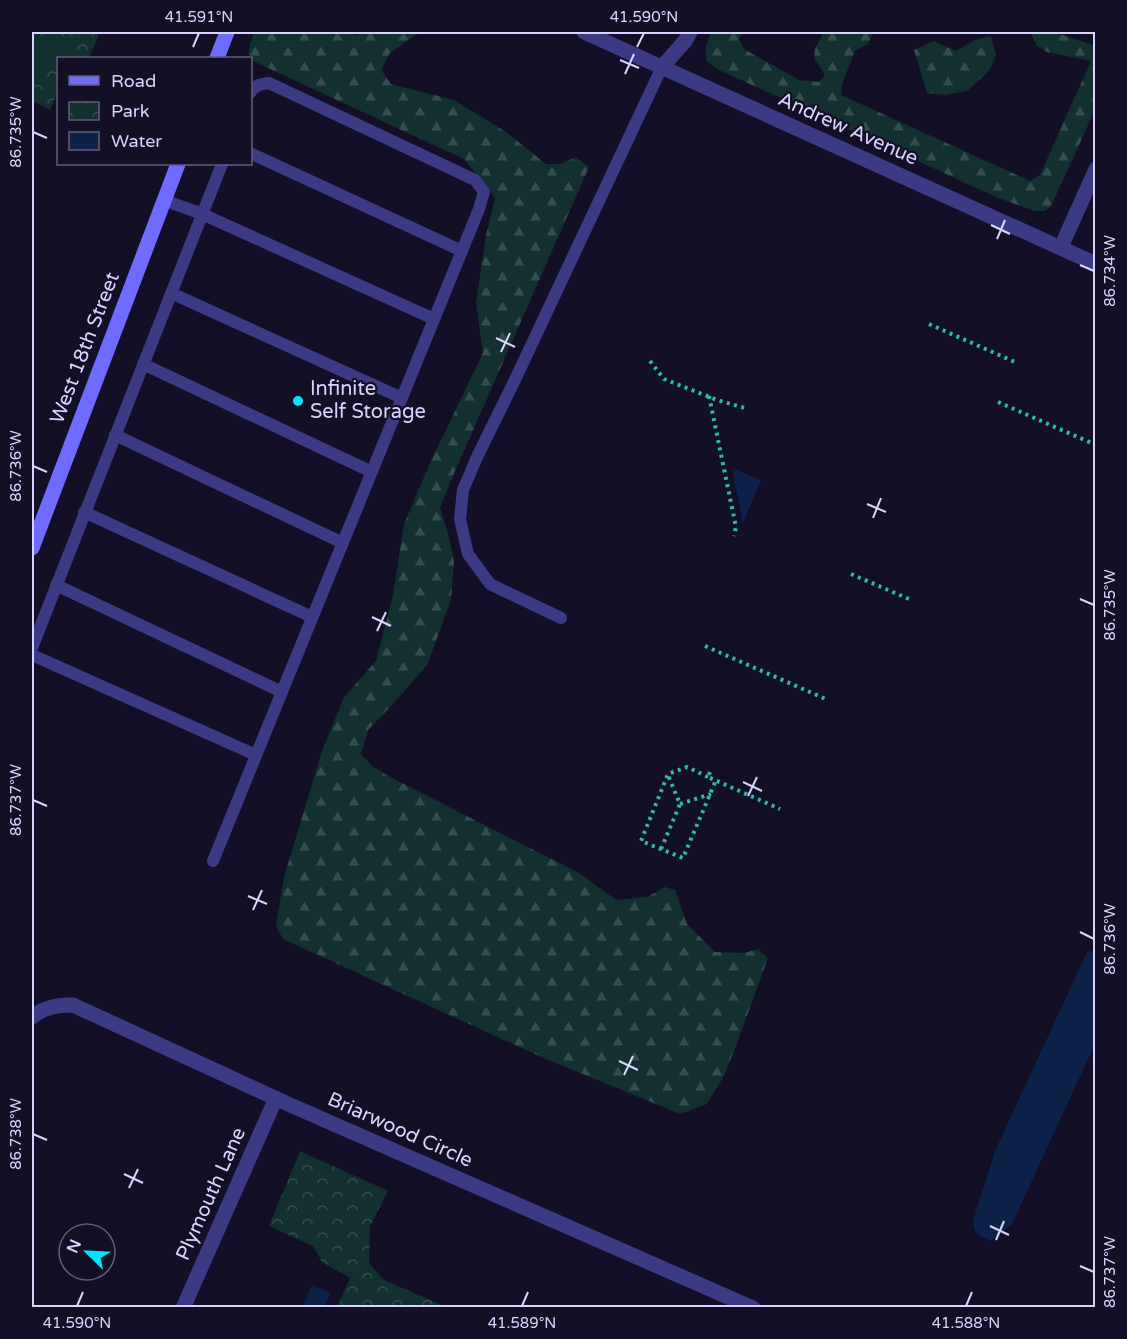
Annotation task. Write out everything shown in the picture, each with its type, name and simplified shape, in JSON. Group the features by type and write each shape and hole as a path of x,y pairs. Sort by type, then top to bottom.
{"street":[{"path":"217,57 227,32"},
{"name":"Andrew Avenue","path":"584,32 1095,264"},
{"path":"662,68 690,32"},
{"name":"West 18th Street","path":"32,548 178,165"},
{"path":"1061,247 1095,169"},
{"name":"Briarwood Circle","path":"32,1017 56,1005 73,1005 276,1098 753,1308"},
{"name":"Plymouth Lane","path":"183,1308 276,1098"}],"lane":[{"path":"561,618 490,584 468,554 460,519 463,490 662,68"},
{"path":"213,861 435,319 484,192 475,180 269,84 260,84 252,88"},
{"path":"252,154 462,250"},
{"path":"32,648 222,165"},
{"path":"165,200 202,213 435,319"},
{"path":"171,293 402,398"},
{"path":"143,364 372,472"},
{"path":"115,435 343,543"},
{"path":"84,512 312,617"},
{"path":"56,585 282,692"},
{"path":"32,655 256,755"}],"path":[{"path":"928,324 1016,362"},
{"path":"650,362 664,379 745,408"},
{"path":"709,396 736,527 734,536"},
{"path":"998,402 1095,445"},
{"path":"851,574 909,599"},
{"path":"705,646 828,700"},
{"path":"717,780 683,858 641,841 668,774 687,767 709,774 717,780 780,809"},
{"path":"661,849 680,804 668,774"},
{"path":"680,804 711,794"}],"green space":[{"path":"32,32 100,32 89,57 57,57 57,94 50,110 32,101"},
{"path":"53,32 61,32 70,55 57,57 57,60 33,69 32,39"},
{"path":"254,32 348,32 357,35 362,32 420,32 390,53 381,70 391,84 454,100 506,132 546,164 560,164 576,157 589,167 440,508 454,562 451,600 427,665 368,730 361,754 373,767 579,873 616,900 647,897 665,887 675,890 687,924 715,952 744,953 758,949 768,958 724,1076 707,1104 680,1114 539,1056 283,939 276,926 284,877 322,751 344,697 376,661 393,595 404,524 430,463 483,353 476,303 486,235 495,198 464,159 252,60 252,57 248,57"},
{"path":"711,32 742,32 739,38 744,49 799,80 819,82 825,75 814,58 815,49 824,32 873,32 868,44 855,51 842,84 841,95 1030,181 1040,175 1091,61 1047,52 1037,46 1031,32 1055,32 1095,46 1095,110 1051,206 1045,211 1035,211 996,197 715,68 706,60 706,47"},
{"path":"991,36 996,55 989,71 967,91 945,95 927,93 914,50 934,41 956,51 975,40"},
{"path":"300,1151 388,1191 370,1226 369,1263 384,1280 447,1307 337,1307 350,1278 322,1262 313,1246 269,1226"}],"water":[{"path":"732,468 761,480 743,523"},
{"path":"1095,950 1095,1044 1012,1224 990,1241 976,1232 973,1221 995,1151 1087,952"},
{"path":"312,1285 331,1293 324,1307 302,1307"}],"place":[{"name":"Infinite Self Storage","path":"298,401"}]}
